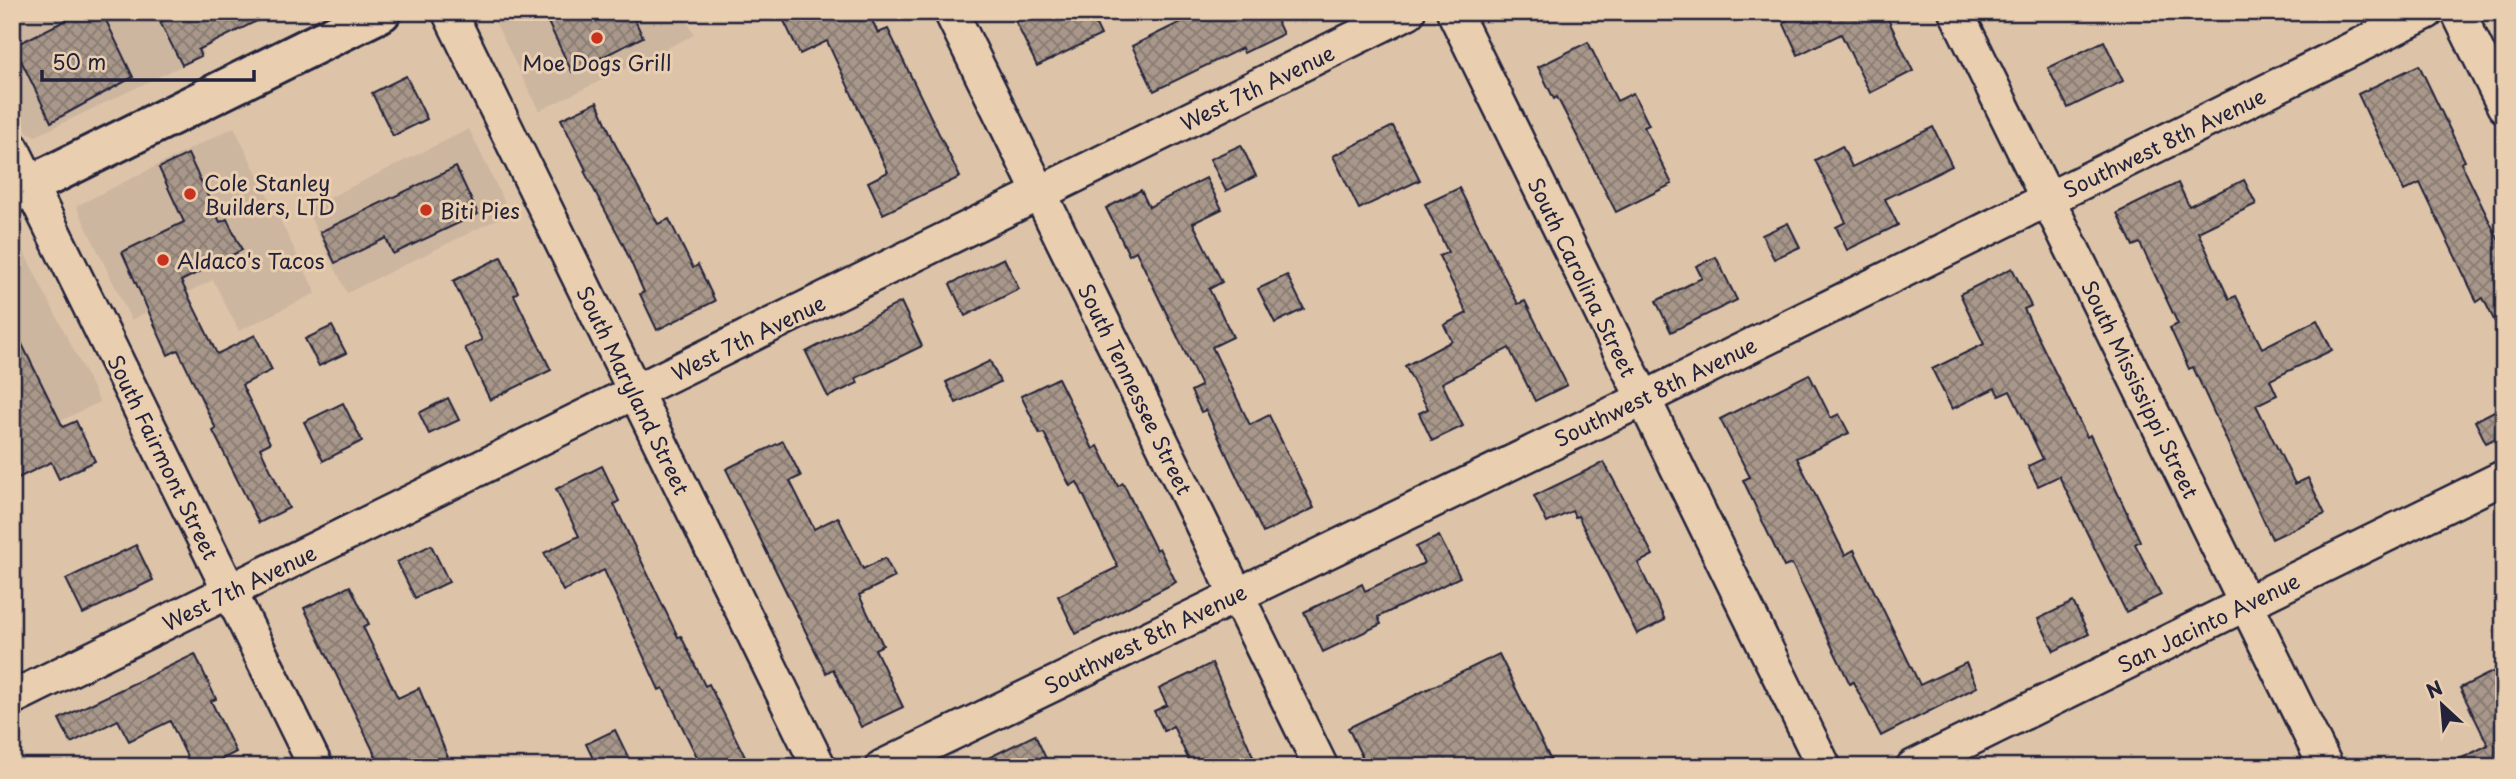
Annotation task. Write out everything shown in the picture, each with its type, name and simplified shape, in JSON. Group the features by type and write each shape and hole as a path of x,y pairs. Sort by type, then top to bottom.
{"main road":[{"path":"22,190 381,12"}],"street":[{"name":"South Maryland Street","path":"449,12 819,767"},
{"name":"South Tennessee Street","path":"951,12 1321,767"},
{"name":"West 7th Avenue","path":"12,698 1408,12"},
{"name":"South Carolina Street","path":"1454,12 1824,767"},
{"name":"South Mississippi Street","path":"1956,12 2326,767"},
{"name":"Southwest 8th Avenue","path":"882,767 1643,399 2427,12"},
{"path":"2458,12 2504,106"},
{"name":"South Fairmont Street","path":"12,148 22,190 230,591 316,767"},
{"name":"San Jacinto Avenue","path":"1913,767 2504,477"}],"shaded area":[{"path":"12,12 183,12 204,55 36,136 27,132 12,101"},
{"path":"490,12 683,12 694,35 539,111"},
{"path":"234,127 316,293 239,331 213,280 131,320 76,206"},
{"path":"469,129 510,213 347,293 306,209"},
{"path":"12,240 19,242 100,402 12,444"}],"building":[{"path":"82,12 102,12 133,77 51,122 14,46"},
{"path":"181,12 275,12 198,50 201,56 182,65 160,22"},
{"path":"543,12 631,12 643,37 572,72"},
{"path":"798,12 868,12 878,33 888,29 960,177 883,214 868,182 888,172 827,41 800,54 783,19"},
{"path":"1011,12 1090,12 1101,35 1037,66"},
{"path":"1201,12 1273,12 1283,34 1244,53 1242,48 1154,91 1132,46"},
{"path":"1804,12 1887,12 1885,13 1913,71 1870,93 1841,34 1798,55 1783,22"},
{"path":"2104,41 2123,81 2068,108 2048,68"},
{"path":"1588,42 1617,101 1633,93 1649,125 1644,127 1672,184 1616,212 1557,97 1554,99 1538,67"},
{"path":"2419,65 2465,161 2461,163 2504,251 2504,340 2483,298 2477,302 2420,183 2404,191 2358,94"},
{"path":"406,76 427,119 393,136 372,93"},
{"path":"597,102 615,144 658,224 669,219 693,268 698,265 715,301 657,330 640,294 644,292 622,242 584,171 586,170 561,119"},
{"path":"1393,126 1420,180 1359,209 1333,156"},
{"path":"1933,127 1952,166 1885,199 1898,225 1847,250 1836,227 1846,222 1815,160 1842,146 1852,167"},
{"path":"1241,145 1256,176 1226,191 1210,159"},
{"path":"188,154 220,222 227,219 242,250 181,281 217,354 255,335 272,370 242,385 270,443 260,448 289,508 259,523 213,431 216,429 178,350 168,355 122,252 184,222 159,168"},
{"path":"456,167 478,214 393,254 386,238 335,263 320,232"},
{"path":"1206,178 1222,209 1193,223 1222,282 1209,289 1233,337 1212,347 1250,425 1269,415 1314,508 1263,533 1206,410 1201,412 1191,391 1201,386 1171,323 1136,251 1129,255 1106,208 1141,190 1149,207"},
{"path":"2244,180 2256,204 2198,232 2229,299 2236,296 2262,348 2317,320 2332,350 2270,380 2277,395 2256,405 2295,484 2308,478 2325,514 2272,539 2193,367 2189,369 2170,328 2178,324 2140,243 2133,246 2117,213 2178,183 2189,206"},
{"path":"1459,188 1518,304 1525,301 1567,385 1535,401 1509,348 1442,383 1463,426 1432,441 1419,413 1428,409 1405,366 1452,341 1444,325 1467,313 1439,256 1448,252 1425,204"},
{"path":"1788,223 1800,247 1774,259 1762,235"},
{"path":"501,257 518,292 514,295 551,370 490,400 465,348 482,340 453,281"},
{"path":"1716,257 1737,300 1671,332 1656,301 1702,278 1696,266"},
{"path":"1004,258 1019,289 965,316 950,284"},
{"path":"2012,268 2031,306 2024,309 2087,437 2090,435 2113,483 2140,541 2135,544 2161,595 2126,612 2059,476 2038,486 2028,466 2043,459 2010,391 1999,396 1995,388 1952,409 1932,369 1984,344 1960,294"},
{"path":"1287,275 1304,309 1275,323 1258,289"},
{"path":"901,302 922,346 856,378 858,383 828,397 806,352"},
{"path":"12,324 63,427 76,421 95,461 59,479 51,462 12,481"},
{"path":"332,326 346,353 319,366 305,339"},
{"path":"990,361 1000,382 956,403 946,382"},
{"path":"1809,374 1831,418 1839,414 1849,433 1797,458 1845,555 1854,550 1920,685 1966,663 1977,687 1881,736 1853,682 1850,684 1792,564 1784,567 1743,480 1750,477 1720,419"},
{"path":"1058,378 1093,449 1098,446 1118,486 1123,483 1156,550 1159,548 1176,582 1076,634 1058,596 1118,567 1077,482 1070,486 1044,433 1040,434 1021,396"},
{"path":"448,398 459,420 429,434 419,413"},
{"path":"343,403 362,441 323,461 304,422"},
{"path":"2504,406 2504,434 2486,443 2475,421"},
{"path":"783,441 801,476 790,481 814,529 838,517 863,569 885,558 895,577 859,595 883,645 875,649 903,707 861,727 833,669 826,673 726,469"},
{"path":"1604,462 1653,555 1638,563 1665,620 1637,634 1578,516 1575,517 1572,511 1547,523 1534,496"},
{"path":"602,466 619,501 614,504 678,637 681,636 705,686 709,684 750,767 702,767 663,688 659,690 604,570 563,591 544,553 579,536 556,489"},
{"path":"1439,536 1460,577 1378,617 1381,624 1323,652 1304,612 1362,584 1365,591 1424,563 1416,547"},
{"path":"136,545 153,580 83,614 66,579"},
{"path":"431,545 449,582 415,598 397,562"},
{"path":"350,586 369,624 363,627 398,698 419,688 452,767 381,767 304,608"},
{"path":"2073,602 2089,634 2054,651 2038,619"},
{"path":"195,654 216,699 211,701 236,752 207,767 192,767 170,721 129,741 118,720 71,743 59,719"},
{"path":"1499,654 1554,767 1367,767 1348,728"},
{"path":"1212,663 1253,756 1231,767 1192,767 1173,726 1164,731 1154,711 1167,705 1159,689"},
{"path":"2504,666 2504,767 2444,767 2488,745 2460,688"},
{"path":"615,730 633,767 597,767 586,744"},
{"path":"1035,735 1050,767 970,767"}],"place":[{"name":"Moe Dogs Grill","path":"597,38"},
{"name":"Cole Stanley Builders, LTD","path":"190,194"},
{"name":"Biti Pies","path":"426,210"},
{"name":"Aldaco's Tacos","path":"163,260"}]}
